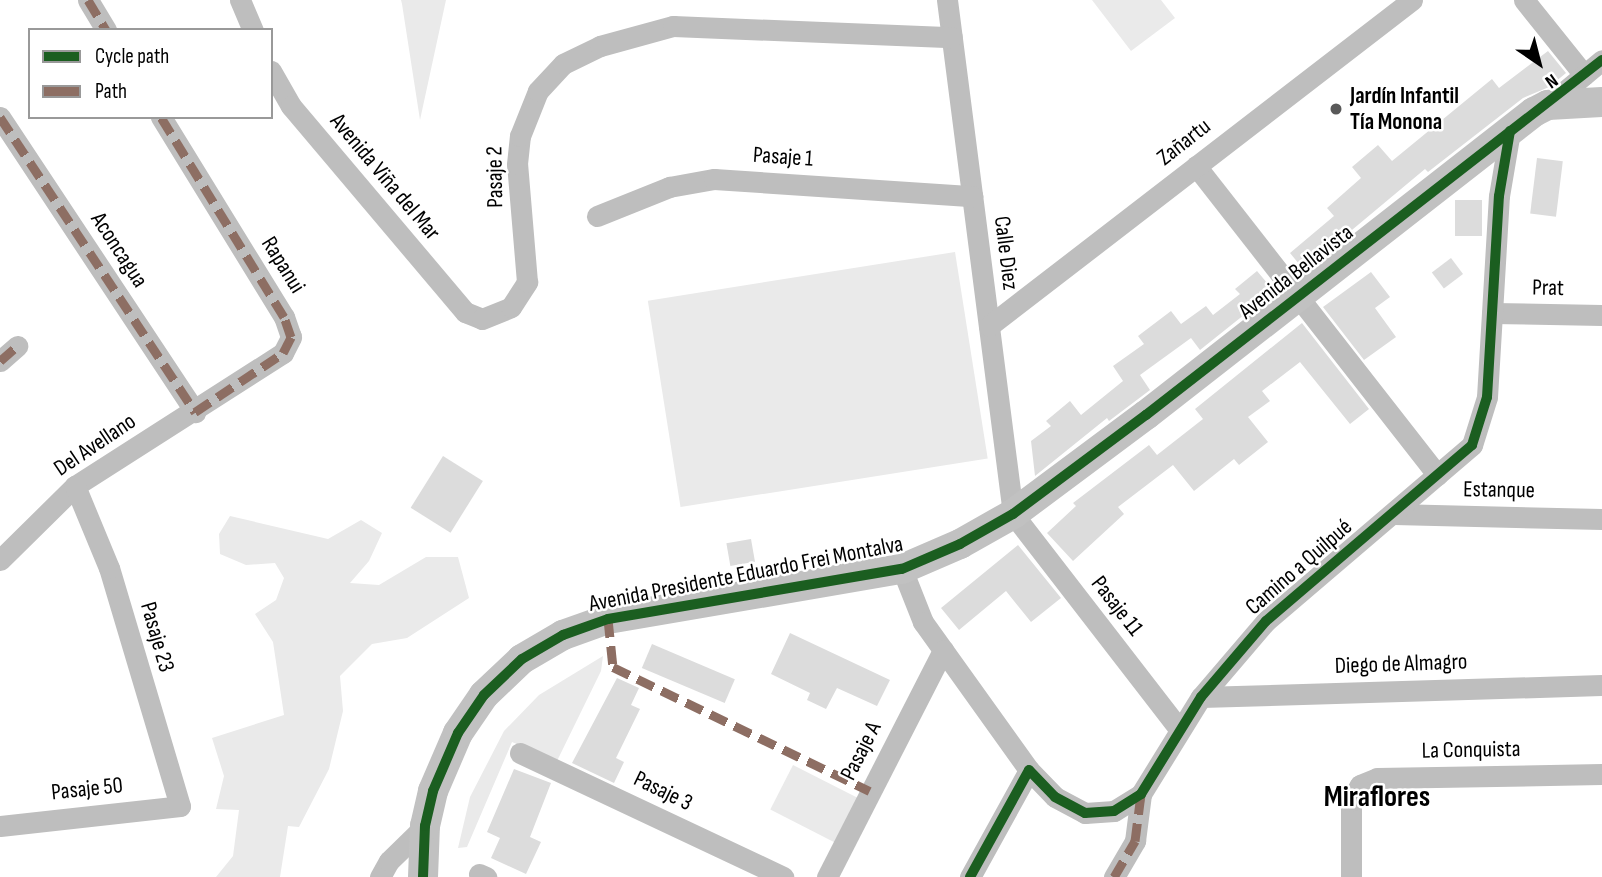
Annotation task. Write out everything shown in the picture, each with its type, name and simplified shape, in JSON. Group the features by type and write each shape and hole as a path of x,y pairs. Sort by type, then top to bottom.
{"street":[{"path":"88,0 105,28"},
{"path":"240,0 252,28"},
{"name":"Calle Diez","path":"947,0 1013,514"},
{"name":"Zañartu","path":"989,326 1412,0"},
{"path":"1524,0 1584,75"},
{"name":"Pasaje 2","path":"465,312 482,319 501,314 517,300 527,282 517,164 520,136 538,91 563,64 600,46 673,26 951,37"},
{"name":"Avenida Bellavista","path":"1013,514 1510,131 1548,105 1602,60"},
{"name":"Avenida Viña del Mar","path":"273,74 291,106 465,312"},
{"path":"1548,105 1602,102"},
{"name":"Aconcagua","path":"0,117 195,412"},
{"name":"Rapanui","path":"162,119 284,317 291,337 283,353 195,412"},
{"name":"Camino a Quilpué","path":"902,569 912,604 1029,770 1055,797 1085,813 1114,811 1141,794 1201,697 1266,621 1394,514 1478,435 1488,397 1499,196 1510,131"},
{"path":"1196,166 1437,475"},
{"name":"Pasaje 1","path":"597,216 669,187 714,179 972,196"},
{"name":"Prat","path":"1492,313 1602,315"},
{"path":"0,361 17,346"},
{"name":"Del Avellano","path":"0,560 75,486 195,412"},
{"name":"Pasaje 23","path":"75,486 109,568 180,806"},
{"name":"Avenida Presidente Eduardo Frei Montalva","path":"423,877 425,826 433,791 458,733 484,695 522,659 563,635 608,619 902,569 960,544 1013,514"},
{"name":"Pasaje 11","path":"1013,514 1179,729"},
{"name":"Estanque","path":"1394,514 1602,519"},
{"name":"Pasaje A","path":"827,877 943,650"},
{"name":"Diego de Almagro","path":"1201,697 1602,685"},
{"name":"Pasaje 3","path":"520,753 783,877"},
{"path":"970,877 1029,770"},
{"name":"La Conquista","path":"1351,877 1350,801 1360,786 1377,778 1602,774"},
{"path":"1114,877 1135,841 1141,794"},
{"name":"Pasaje 50","path":"0,826 180,806"},
{"path":"380,877 389,861 425,826"}],"shaded area":[{"path":"401,0 446,0 420,120 402,4"},
{"path":"1092,0 1161,0 1175,18 1131,51"},
{"path":"955,252 988,458 681,507 648,301"},
{"path":"230,516 328,539 361,520 382,533 369,561 350,583 379,585 426,557 458,557 469,598 407,638 372,644 340,676 343,711 329,769 299,827 288,826 280,877 216,877 233,856 239,810 216,809 224,776 212,738 284,715 273,642 255,614 276,600 284,578 275,563 246,565 220,554 219,534"},
{"path":"603,656 601,671 557,761 512,742 467,847 458,848 470,797 504,731 539,695"},
{"path":"793,765 863,801 841,845 770,810"}],"building":[{"path":"1548,51 1566,73 1549,87 1523,98 1428,172 1425,169 1304,270 1290,253 1334,216 1327,208 1361,178 1352,167 1378,145 1392,161 1492,79 1499,88"},
{"path":"1537,158 1563,161 1556,217 1530,214"},
{"path":"1455,200 1482,200 1482,236 1455,236"},
{"path":"1451,258 1463,274 1444,288 1432,272"},
{"path":"1257,271 1274,291 1200,350 1191,338 1140,375 1150,390 1109,421 1107,418 1035,476 1031,441 1051,426 1046,421 1070,401 1081,415 1123,381 1113,366 1144,344 1138,336 1171,311 1181,324 1206,306 1213,315 1240,294 1235,289"},
{"path":"1371,272 1390,297 1375,308 1396,337 1364,360 1323,307"},
{"path":"1302,323 1369,409 1350,424 1300,362 1262,391 1270,401 1248,417 1268,442 1239,465 1234,459 1194,491 1173,465 1118,507 1124,514 1073,561 1047,533 1076,506 1073,503 1149,445 1157,455 1203,419 1195,409"},
{"path":"443,456 483,481 451,533 411,508"},
{"path":"751,539 755,562 730,566 726,543"},
{"path":"1018,545 1061,598 1031,622 1006,591 959,630 941,608"},
{"path":"790,633 890,680 877,706 837,688 826,709 807,700 810,693 771,674"},
{"path":"652,644 735,679 725,703 642,668"},
{"path":"617,678 639,688 631,705 640,709 616,758 624,762 614,783 572,763"},
{"path":"514,769 551,783 530,837 541,842 526,874 491,858 500,838 487,832"}],"marked path":[{"path":"88,0 105,28"},
{"path":"0,117 195,412 283,353 291,337 284,317 162,119"},
{"path":"0,361 17,346"},
{"path":"608,619 613,667 870,791"},
{"path":"1114,877 1135,841 1141,794"}],"cycle path":[{"path":"423,877 425,826 433,791 458,733 484,695 522,659 563,635 608,619 902,569 960,544 1013,514 1146,415 1602,60"},
{"path":"970,877 1029,770 1055,797 1085,813 1114,811 1141,794 1201,697 1266,621 1472,445 1487,397 1499,196 1510,131"}],"place":[{"name":"Jardín Infantil Tía Monona","path":"1336,109"}],"district":[{"name":"Miraflores","path":"1377,797"}]}
